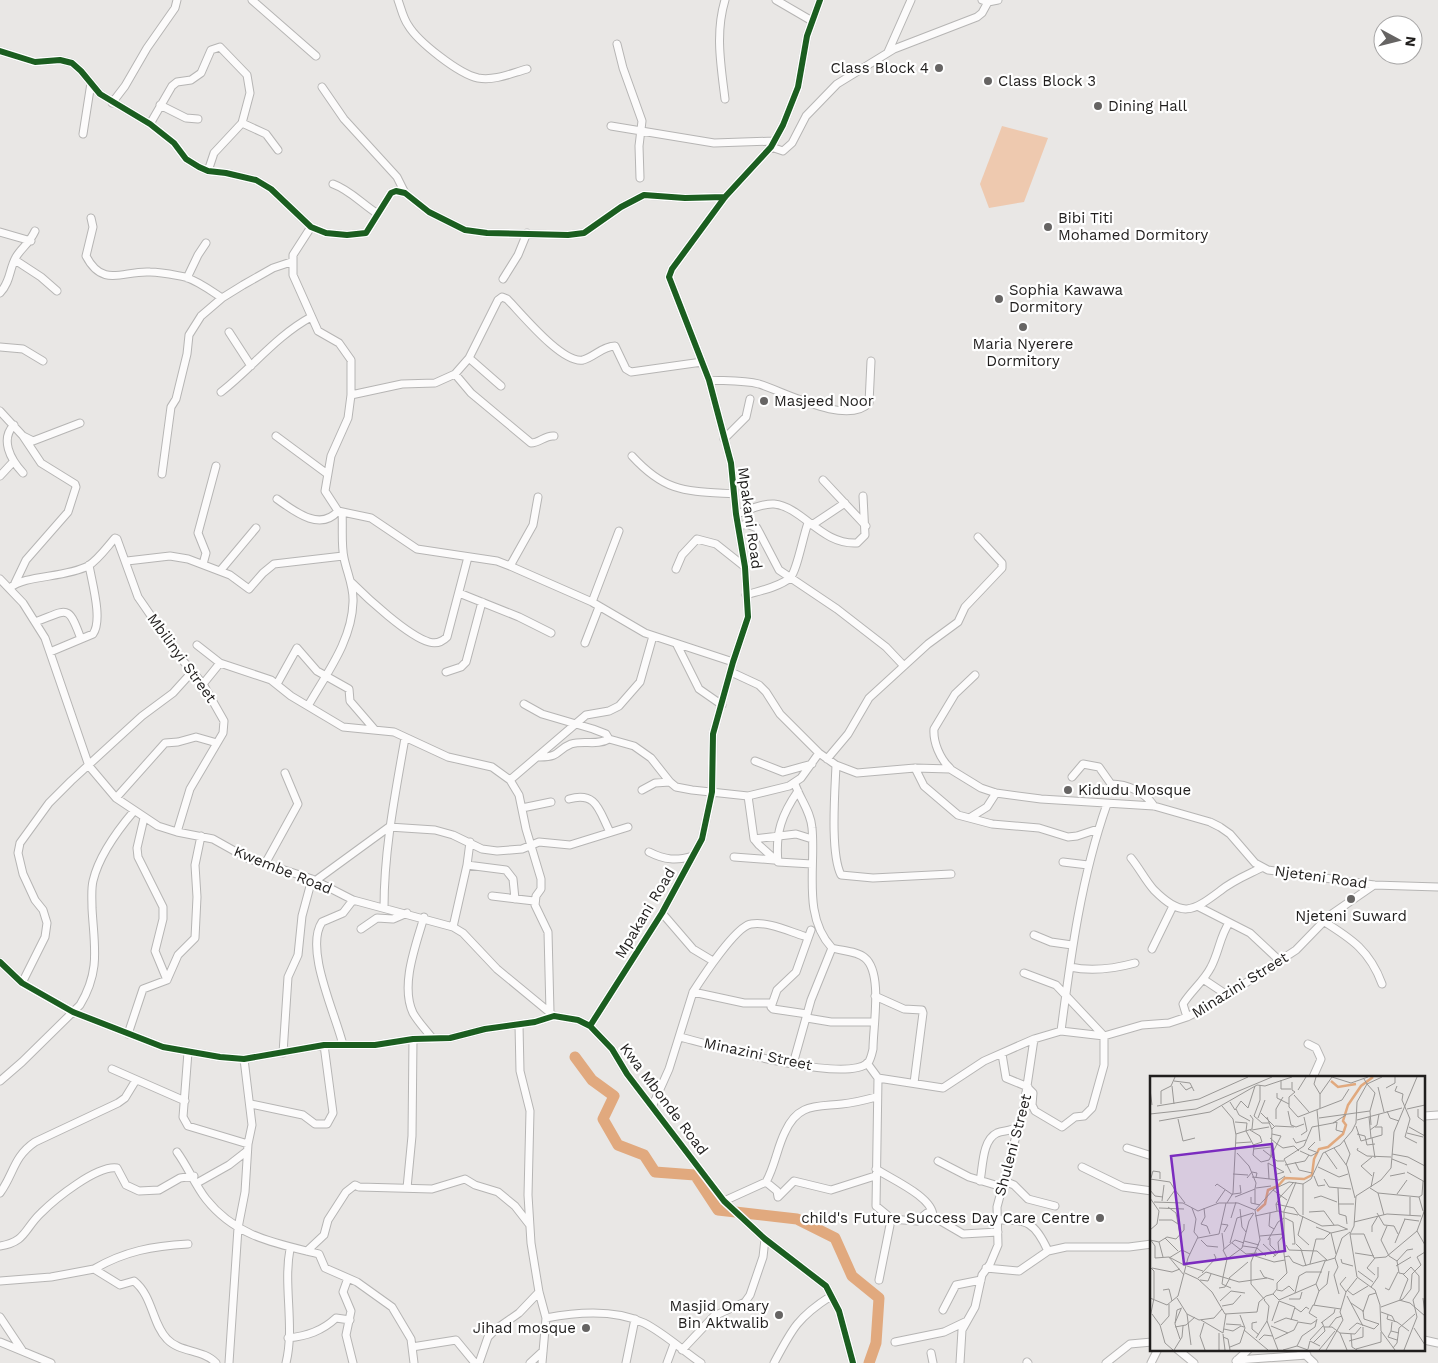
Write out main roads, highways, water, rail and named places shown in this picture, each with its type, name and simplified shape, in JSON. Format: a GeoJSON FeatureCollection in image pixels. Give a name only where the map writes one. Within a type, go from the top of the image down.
{"type":"FeatureCollection","features":[{"type":"Feature","properties":{"kind":"waterway"},"geometry":{"type":"LineString","coordinates":[[575,1057],[592,1080],[614,1096],[603,1119],[618,1145],[644,1155],[655,1172],[695,1175],[718,1210],[797,1219],[835,1238],[852,1276],[879,1298],[876,1343],[869,1363]]}},
{"type":"Feature","properties":{"kind":"place","name":"Class Block 4"},"geometry":{"type":"Point","coordinates":[939,68]}},
{"type":"Feature","properties":{"kind":"place","name":"Class Block 3"},"geometry":{"type":"Point","coordinates":[988,81]}},
{"type":"Feature","properties":{"kind":"place","name":"Dining Hall"},"geometry":{"type":"Point","coordinates":[1098,106]}},
{"type":"Feature","properties":{"kind":"place","name":"Bibi Titi Mohamed Dormitory"},"geometry":{"type":"Point","coordinates":[1048,227]}},
{"type":"Feature","properties":{"kind":"place","name":"Sophia Kawawa Dormitory"},"geometry":{"type":"Point","coordinates":[999,299]}},
{"type":"Feature","properties":{"kind":"place","name":"Maria Nyerere Dormitory"},"geometry":{"type":"Point","coordinates":[1023,327]}},
{"type":"Feature","properties":{"kind":"place","name":"Masjeed Noor"},"geometry":{"type":"Point","coordinates":[764,401]}},
{"type":"Feature","properties":{"kind":"place","name":"Kidudu Mosque"},"geometry":{"type":"Point","coordinates":[1068,790]}},
{"type":"Feature","properties":{"kind":"place","name":"Njeteni Suward"},"geometry":{"type":"Point","coordinates":[1351,899]}},
{"type":"Feature","properties":{"kind":"place","name":"child's Future Success Day Care Centre"},"geometry":{"type":"Point","coordinates":[1100,1218]}},
{"type":"Feature","properties":{"kind":"place","name":"Masjid Omary Bin Aktwalib"},"geometry":{"type":"Point","coordinates":[779,1315]}},
{"type":"Feature","properties":{"kind":"place","name":"Jihad mosque"},"geometry":{"type":"Point","coordinates":[586,1328]}}]}
